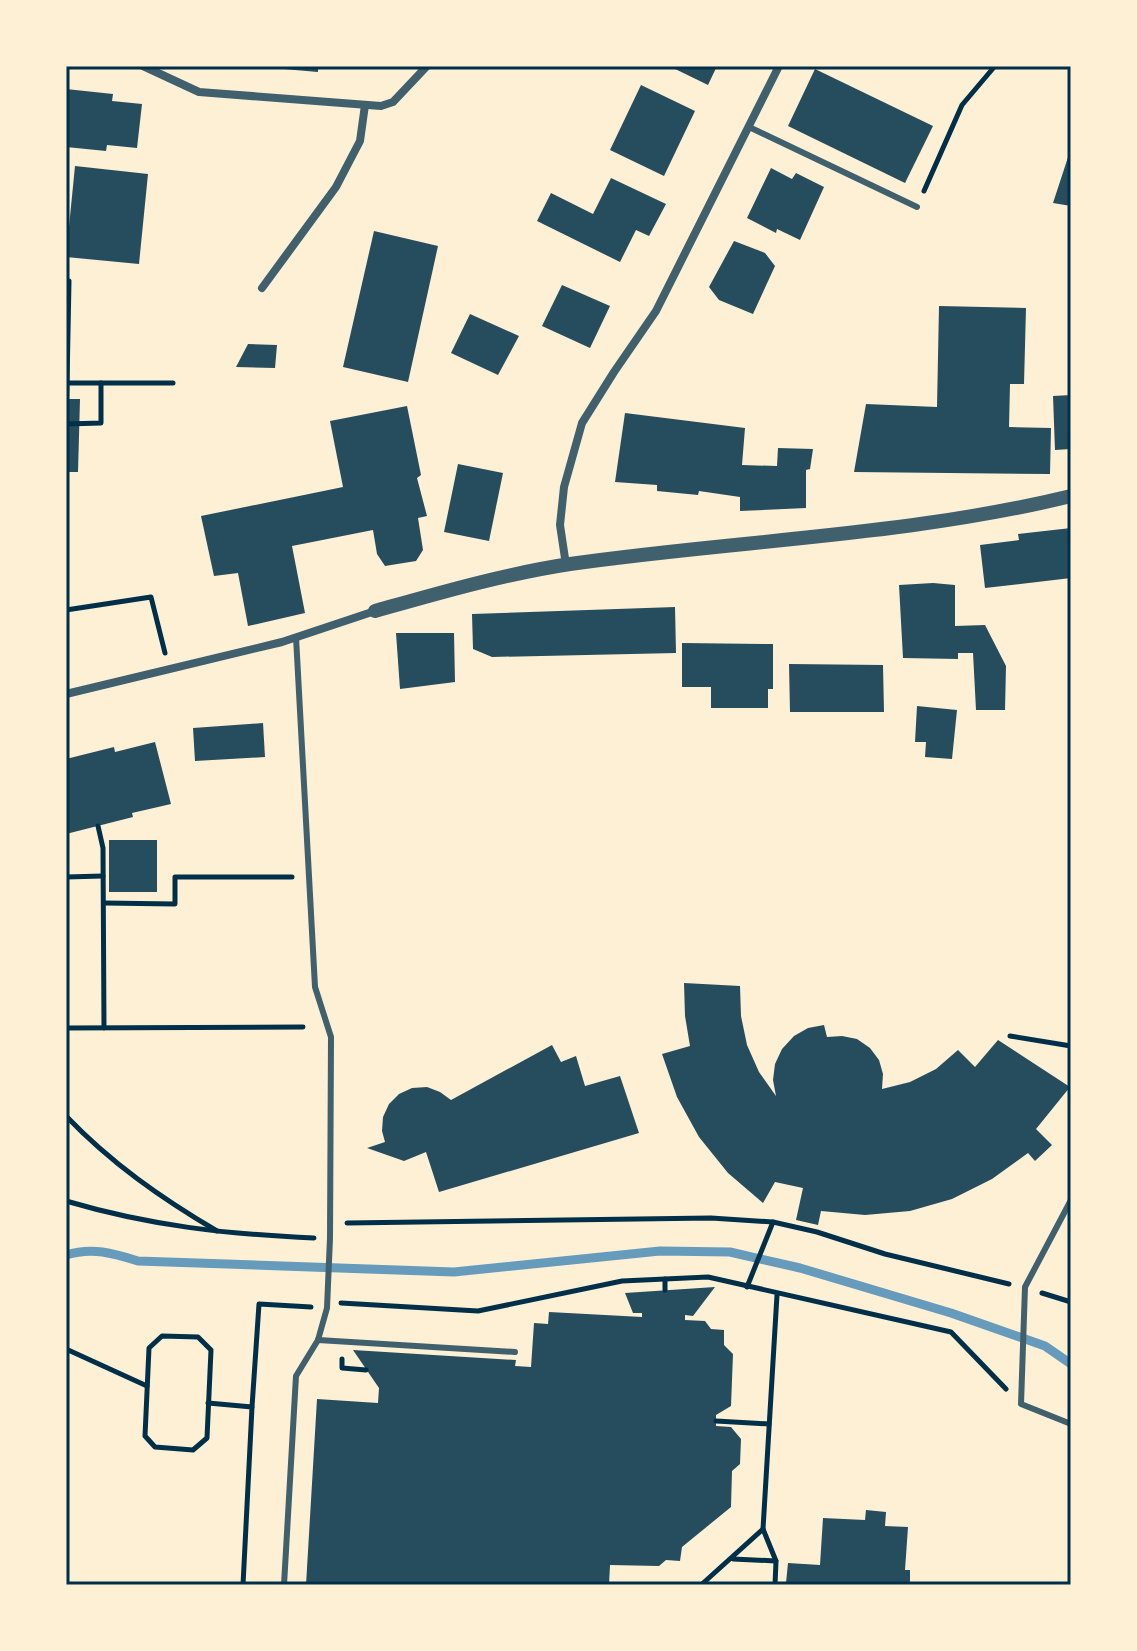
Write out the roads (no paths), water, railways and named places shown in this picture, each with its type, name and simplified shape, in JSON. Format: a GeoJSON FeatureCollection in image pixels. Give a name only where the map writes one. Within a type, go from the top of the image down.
{"type":"FeatureCollection","features":[{"type":"Feature","properties":{"kind":"street"},"geometry":{"type":"LineString","coordinates":[[143,66],[199,92],[381,106],[393,102],[427,66]]}},
{"type":"Feature","properties":{"kind":"street"},"geometry":{"type":"LineString","coordinates":[[566,565],[560,525],[564,487],[582,423],[656,311],[779,66]]}},
{"type":"Feature","properties":{"kind":"street"},"geometry":{"type":"LineString","coordinates":[[262,288],[336,187],[360,141],[365,105]]}},
{"type":"Feature","properties":{"kind":"street"},"geometry":{"type":"LineString","coordinates":[[66,694],[296,637],[463,586],[566,565],[949,521],[1071,496]]}},
{"type":"Feature","properties":{"kind":"lane"},"geometry":{"type":"LineString","coordinates":[[749,127],[917,207]]}},
{"type":"Feature","properties":{"kind":"lane"},"geometry":{"type":"LineString","coordinates":[[284,1585],[296,1376],[318,1340],[328,1305],[330,1241],[331,1037],[315,987],[296,637]]}},
{"type":"Feature","properties":{"kind":"lane"},"geometry":{"type":"LineString","coordinates":[[1071,1200],[1025,1287],[1021,1404],[1071,1424]]}},
{"type":"Feature","properties":{"kind":"lane"},"geometry":{"type":"LineString","coordinates":[[318,1340],[515,1352]]}},
{"type":"Feature","properties":{"kind":"waterway"},"geometry":{"type":"LineString","coordinates":[[66,1255],[94,1251],[138,1261],[454,1272],[660,1251],[730,1252],[800,1268],[951,1313],[1045,1346],[1071,1364]]}}]}
